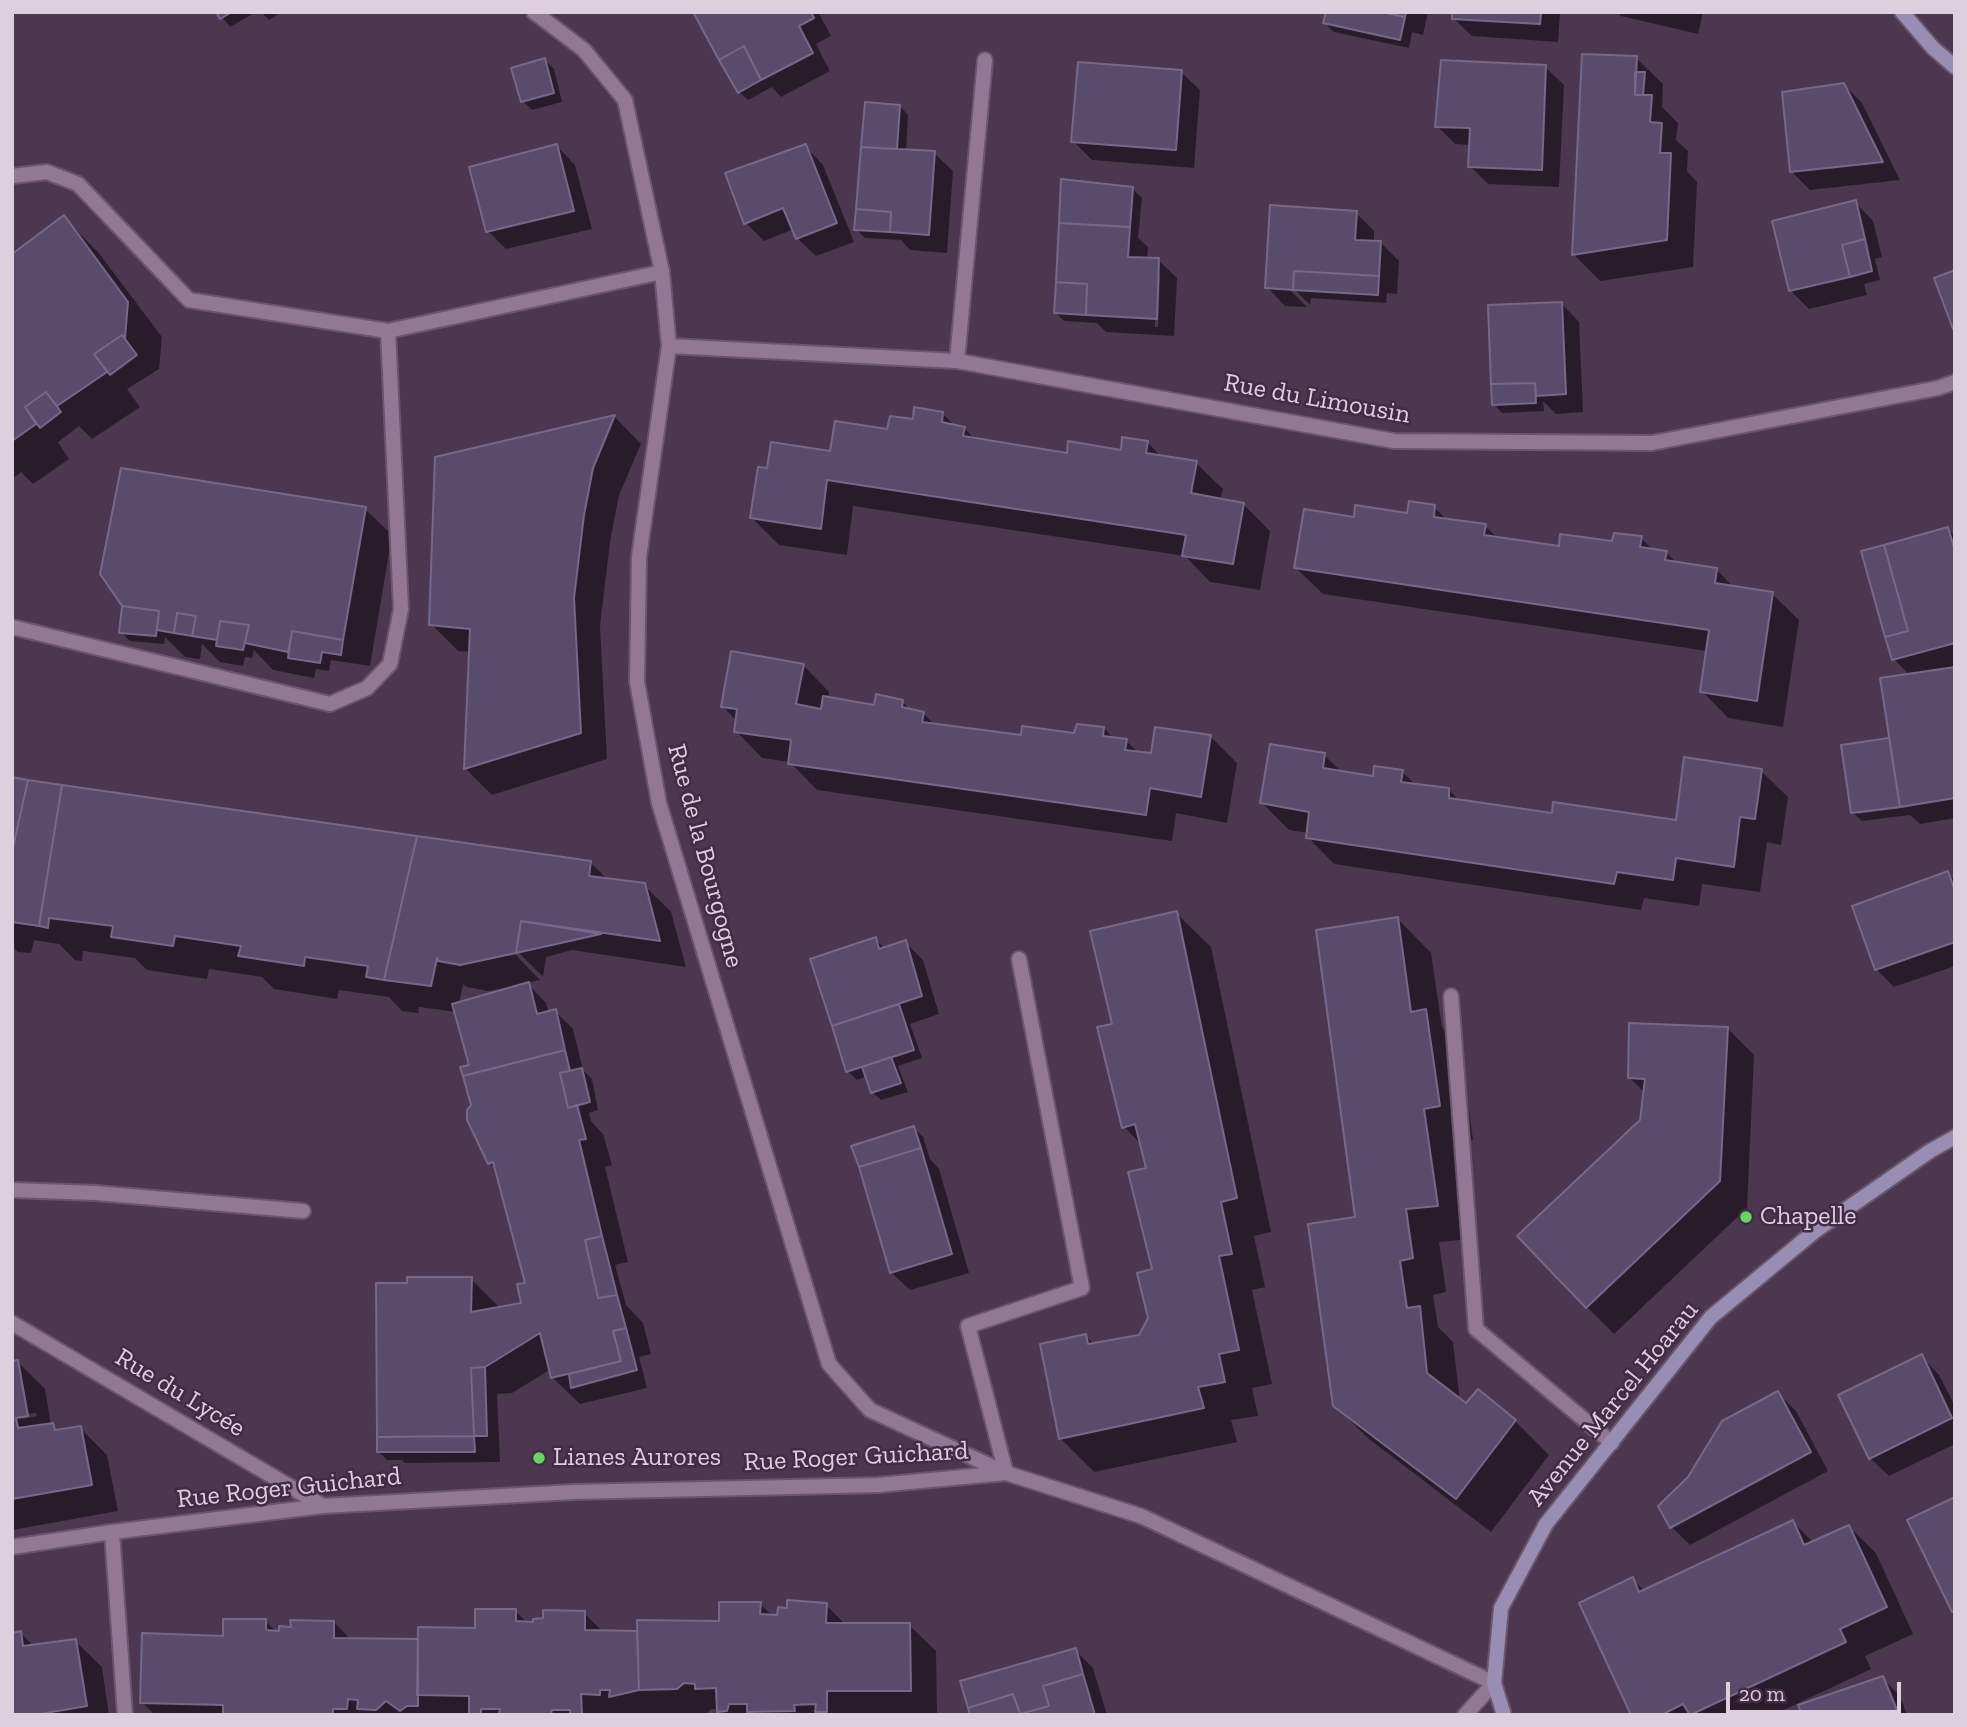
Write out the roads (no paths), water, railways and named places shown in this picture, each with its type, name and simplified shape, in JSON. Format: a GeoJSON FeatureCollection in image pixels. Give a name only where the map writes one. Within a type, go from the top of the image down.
{"type":"FeatureCollection","features":[{"type":"Feature","properties":{"kind":"main road"},"geometry":{"type":"LineString","coordinates":[[1902,12],[1933,48],[1955,66]]}},
{"type":"Feature","properties":{"kind":"main road","name":"Avenue Marcel Hoarau"},"geometry":{"type":"LineString","coordinates":[[1494,1683],[1501,1608],[1546,1524],[1711,1317],[1815,1231],[1930,1151],[1955,1137]]}},
{"type":"Feature","properties":{"kind":"main road"},"geometry":{"type":"LineString","coordinates":[[1494,1683],[1504,1715]]}},
{"type":"Feature","properties":{"kind":"street","name":"Rue de la Bourgogne"},"geometry":{"type":"LineString","coordinates":[[534,12],[584,50],[625,100],[662,272],[668,346],[639,558],[637,682],[663,816],[829,1364],[870,1410],[1006,1473]]}},
{"type":"Feature","properties":{"kind":"street"},"geometry":{"type":"LineString","coordinates":[[957,361],[985,60]]}},
{"type":"Feature","properties":{"kind":"street"},"geometry":{"type":"LineString","coordinates":[[12,176],[47,172],[78,184],[189,300],[388,331],[662,272]]}},
{"type":"Feature","properties":{"kind":"street"},"geometry":{"type":"LineString","coordinates":[[12,627],[330,704],[367,688],[390,664],[401,609],[388,331]]}},
{"type":"Feature","properties":{"kind":"street","name":"Rue du Limousin"},"geometry":{"type":"LineString","coordinates":[[668,346],[957,361],[1394,441],[1652,443],[1955,382]]}},
{"type":"Feature","properties":{"kind":"street"},"geometry":{"type":"LineString","coordinates":[[1006,1473],[968,1326],[1082,1287],[1019,958]]}},
{"type":"Feature","properties":{"kind":"street"},"geometry":{"type":"LineString","coordinates":[[1451,996],[1476,1329],[1612,1443]]}},
{"type":"Feature","properties":{"kind":"street"},"geometry":{"type":"LineString","coordinates":[[12,1190],[96,1193],[303,1211]]}},
{"type":"Feature","properties":{"kind":"street","name":"Rue du Lycée"},"geometry":{"type":"LineString","coordinates":[[12,1323],[323,1506]]}},
{"type":"Feature","properties":{"kind":"street","name":"Rue Roger Guichard"},"geometry":{"type":"LineString","coordinates":[[12,1547],[323,1506],[573,1492],[878,1485],[1006,1473],[1141,1516],[1494,1683]]}},
{"type":"Feature","properties":{"kind":"street"},"geometry":{"type":"LineString","coordinates":[[112,1532],[125,1715]]}},
{"type":"Feature","properties":{"kind":"street"},"geometry":{"type":"LineString","coordinates":[[1465,1715],[1494,1683]]}},
{"type":"Feature","properties":{"kind":"place","name":"Chapelle"},"geometry":{"type":"Point","coordinates":[1746,1217]}},
{"type":"Feature","properties":{"kind":"place","name":"Lianes Aurores"},"geometry":{"type":"Point","coordinates":[539,1458]}}]}
